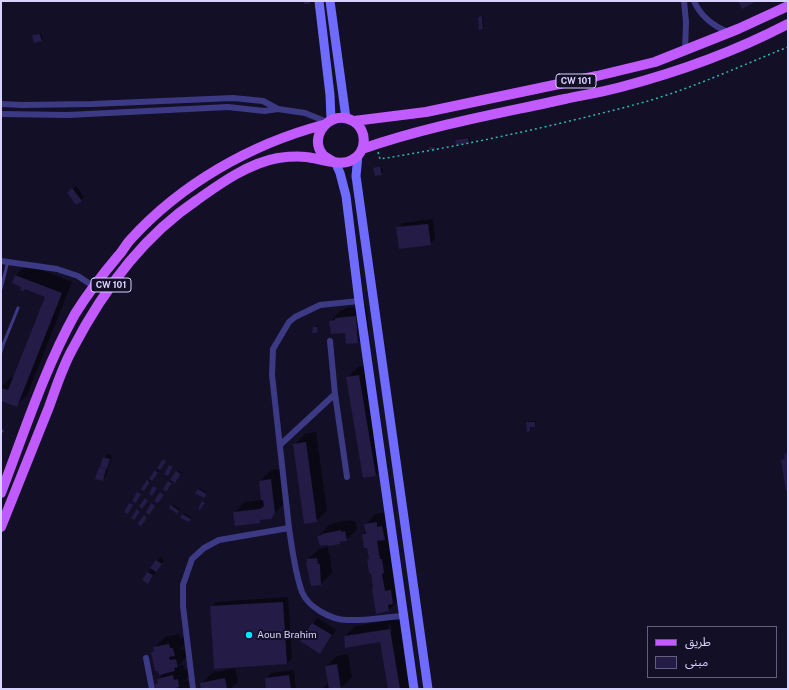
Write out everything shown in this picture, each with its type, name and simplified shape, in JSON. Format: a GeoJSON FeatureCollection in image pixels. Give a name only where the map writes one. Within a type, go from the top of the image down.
{"type":"FeatureCollection","features":[{"type":"Feature","properties":{"kind":"main road"},"geometry":{"type":"LineString","coordinates":[[319,1],[330,95],[327,122]]}},
{"type":"Feature","properties":{"kind":"main road"},"geometry":{"type":"LineString","coordinates":[[330,1],[350,119]]}},
{"type":"Feature","properties":{"kind":"main road","name":"CW 101"},"geometry":{"type":"LineString","coordinates":[[350,119],[426,112],[598,76],[655,62],[730,33],[788,6]]}},
{"type":"Feature","properties":{"kind":"main road","name":"CW 101"},"geometry":{"type":"LineString","coordinates":[[360,152],[376,144],[455,122],[622,87],[715,58],[788,24]]}},
{"type":"Feature","properties":{"kind":"main road"},"geometry":{"type":"LineString","coordinates":[[414,689],[359,301],[346,196],[340,173],[333,162],[324,155],[319,148],[319,132],[327,122],[338,117],[350,119],[359,126],[363,133],[364,141],[360,152],[356,176],[428,689]]}},
{"type":"Feature","properties":{"kind":"main road","name":"CW 101"},"geometry":{"type":"LineString","coordinates":[[1,493],[25,428],[59,347],[76,314],[93,286],[130,240],[154,216],[220,167],[261,146],[327,122]]}},
{"type":"Feature","properties":{"kind":"main road"},"geometry":{"type":"LineString","coordinates":[[333,162],[347,162],[360,152]]}},
{"type":"Feature","properties":{"kind":"main road","name":"CW 101"},"geometry":{"type":"LineString","coordinates":[[1,527],[71,352],[102,298],[119,274],[144,246],[165,225],[196,200],[253,166],[279,158],[304,157],[333,162]]}},
{"type":"Feature","properties":{"kind":"street"},"geometry":{"type":"LineString","coordinates":[[684,1],[686,51]]}},
{"type":"Feature","properties":{"kind":"street"},"geometry":{"type":"LineString","coordinates":[[694,1],[700,13],[708,22],[730,33]]}},
{"type":"Feature","properties":{"kind":"street"},"geometry":{"type":"LineString","coordinates":[[1,104],[67,104],[233,98],[263,101],[278,109]]}},
{"type":"Feature","properties":{"kind":"street"},"geometry":{"type":"LineString","coordinates":[[67,104],[68,115]]}},
{"type":"Feature","properties":{"kind":"street"},"geometry":{"type":"LineString","coordinates":[[1,114],[68,115],[228,107],[264,111],[278,109],[305,113],[327,122]]}},
{"type":"Feature","properties":{"kind":"street"},"geometry":{"type":"LineString","coordinates":[[4,261],[57,269],[78,276],[93,286]]}},
{"type":"Feature","properties":{"kind":"street"},"geometry":{"type":"LineString","coordinates":[[359,301],[320,305],[296,317],[289,322],[274,349],[272,375],[288,528],[302,593],[323,614],[336,619],[347,620],[403,616]]}},
{"type":"Feature","properties":{"kind":"street"},"geometry":{"type":"LineString","coordinates":[[330,340],[335,394],[347,477]]}},
{"type":"Feature","properties":{"kind":"street"},"geometry":{"type":"LineString","coordinates":[[280,445],[335,394]]}},
{"type":"Feature","properties":{"kind":"street"},"geometry":{"type":"LineString","coordinates":[[194,689],[183,606],[183,585],[192,559],[204,548],[219,540],[288,528]]}},
{"type":"Feature","properties":{"kind":"street"},"geometry":{"type":"LineString","coordinates":[[146,658],[152,689]]}},
{"type":"Feature","properties":{"kind":"lane"},"geometry":{"type":"LineString","coordinates":[[1,289],[4,261]]}},
{"type":"Feature","properties":{"kind":"lane"},"geometry":{"type":"LineString","coordinates":[[1,352],[2,345],[18,308]]}},
{"type":"Feature","properties":{"kind":"path"},"geometry":{"type":"LineString","coordinates":[[376,144],[380,159],[452,147],[557,123],[642,102],[695,84],[788,47]]}},
{"type":"Feature","properties":{"kind":"building"},"geometry":{"type":"Polygon","coordinates":[[[304,1],[310,1],[310,4],[304,4],[304,1]]]}},
{"type":"Feature","properties":{"kind":"building"},"geometry":{"type":"Polygon","coordinates":[[[738,1],[757,1],[742,9],[738,1]]]}},
{"type":"Feature","properties":{"kind":"building"},"geometry":{"type":"Polygon","coordinates":[[[482,16],[483,29],[479,30],[478,17],[482,16]]]}},
{"type":"Feature","properties":{"kind":"building"},"geometry":{"type":"Polygon","coordinates":[[[40,34],[42,41],[34,43],[32,35],[40,34]]]}},
{"type":"Feature","properties":{"kind":"building"},"geometry":{"type":"Polygon","coordinates":[[[468,138],[469,143],[456,145],[455,140],[468,138]]]}},
{"type":"Feature","properties":{"kind":"building"},"geometry":{"type":"Polygon","coordinates":[[[429,147],[435,147],[435,150],[429,150],[429,147]]]}},
{"type":"Feature","properties":{"kind":"building"},"geometry":{"type":"Polygon","coordinates":[[[380,166],[382,175],[375,176],[373,168],[380,166]]]}},
{"type":"Feature","properties":{"kind":"building"},"geometry":{"type":"Polygon","coordinates":[[[72,188],[82,201],[76,205],[67,193],[72,188]]]}},
{"type":"Feature","properties":{"kind":"building"},"geometry":{"type":"Polygon","coordinates":[[[428,224],[431,245],[399,249],[396,227],[428,224]]]}},
{"type":"Feature","properties":{"kind":"building"},"geometry":{"type":"Polygon","coordinates":[[[15,275],[62,293],[17,407],[1,401],[1,388],[8,390],[45,297],[25,289],[24,291],[20,290],[21,287],[12,283],[15,275]]]}},
{"type":"Feature","properties":{"kind":"building"},"geometry":{"type":"Polygon","coordinates":[[[356,316],[358,343],[346,344],[345,333],[331,334],[329,321],[335,320],[335,318],[356,316]]]}},
{"type":"Feature","properties":{"kind":"building"},"geometry":{"type":"Polygon","coordinates":[[[313,326],[318,327],[317,333],[312,333],[313,326]]]}},
{"type":"Feature","properties":{"kind":"building"},"geometry":{"type":"Polygon","coordinates":[[[359,375],[376,476],[363,478],[346,377],[359,375]]]}},
{"type":"Feature","properties":{"kind":"building"},"geometry":{"type":"Polygon","coordinates":[[[526,422],[535,422],[535,427],[530,427],[530,431],[527,432],[526,422]]]}},
{"type":"Feature","properties":{"kind":"building"},"geometry":{"type":"Polygon","coordinates":[[[306,442],[317,522],[304,524],[293,444],[306,442]]]}},
{"type":"Feature","properties":{"kind":"building"},"geometry":{"type":"Polygon","coordinates":[[[788,453],[788,491],[786,491],[781,460],[785,459],[784,454],[788,453]]]}},
{"type":"Feature","properties":{"kind":"building"},"geometry":{"type":"Polygon","coordinates":[[[103,457],[110,459],[107,469],[100,467],[103,457]]]}},
{"type":"Feature","properties":{"kind":"building"},"geometry":{"type":"Polygon","coordinates":[[[163,459],[166,462],[160,470],[157,468],[163,459]]]}},
{"type":"Feature","properties":{"kind":"building"},"geometry":{"type":"Polygon","coordinates":[[[169,465],[173,467],[168,476],[164,474],[169,465]]]}},
{"type":"Feature","properties":{"kind":"building"},"geometry":{"type":"Polygon","coordinates":[[[99,467],[106,469],[103,481],[95,479],[99,467]]]}},
{"type":"Feature","properties":{"kind":"building"},"geometry":{"type":"Polygon","coordinates":[[[155,470],[158,473],[152,481],[149,479],[155,470]]]}},
{"type":"Feature","properties":{"kind":"building"},"geometry":{"type":"Polygon","coordinates":[[[176,471],[181,474],[175,483],[170,480],[176,471]]]}},
{"type":"Feature","properties":{"kind":"building"},"geometry":{"type":"Polygon","coordinates":[[[271,479],[275,513],[271,519],[260,520],[260,523],[235,526],[233,512],[260,509],[264,506],[263,500],[261,500],[259,481],[271,479]]]}},
{"type":"Feature","properties":{"kind":"building"},"geometry":{"type":"Polygon","coordinates":[[[147,480],[150,482],[144,491],[141,489],[147,480]]]}},
{"type":"Feature","properties":{"kind":"building"},"geometry":{"type":"Polygon","coordinates":[[[168,481],[172,483],[166,492],[163,489],[168,481]]]}},
{"type":"Feature","properties":{"kind":"building"},"geometry":{"type":"Polygon","coordinates":[[[153,486],[157,488],[152,496],[149,494],[153,486]]]}},
{"type":"Feature","properties":{"kind":"building"},"geometry":{"type":"Polygon","coordinates":[[[198,489],[207,494],[204,498],[195,493],[198,489]]]}},
{"type":"Feature","properties":{"kind":"building"},"geometry":{"type":"Polygon","coordinates":[[[137,492],[141,494],[136,503],[132,501],[137,492]]]}},
{"type":"Feature","properties":{"kind":"building"},"geometry":{"type":"Polygon","coordinates":[[[160,492],[164,495],[158,503],[154,501],[160,492]]]}},
{"type":"Feature","properties":{"kind":"building"},"geometry":{"type":"Polygon","coordinates":[[[145,498],[148,501],[142,509],[139,506],[145,498]]]}},
{"type":"Feature","properties":{"kind":"building"},"geometry":{"type":"Polygon","coordinates":[[[202,501],[205,503],[200,510],[198,509],[202,501]]]}},
{"type":"Feature","properties":{"kind":"building"},"geometry":{"type":"Polygon","coordinates":[[[129,503],[133,505],[128,514],[124,512],[129,503]]]}},
{"type":"Feature","properties":{"kind":"building"},"geometry":{"type":"Polygon","coordinates":[[[151,503],[155,506],[149,515],[146,512],[151,503]]]}},
{"type":"Feature","properties":{"kind":"building"},"geometry":{"type":"Polygon","coordinates":[[[171,505],[179,511],[177,514],[169,508],[171,505]]]}},
{"type":"Feature","properties":{"kind":"building"},"geometry":{"type":"Polygon","coordinates":[[[137,509],[140,512],[134,520],[131,518],[137,509]]]}},
{"type":"Feature","properties":{"kind":"building"},"geometry":{"type":"Polygon","coordinates":[[[182,514],[191,519],[189,522],[180,518],[182,514]]]}},
{"type":"Feature","properties":{"kind":"building"},"geometry":{"type":"Polygon","coordinates":[[[144,515],[147,518],[141,526],[137,524],[144,515]]]}},
{"type":"Feature","properties":{"kind":"building"},"geometry":{"type":"Polygon","coordinates":[[[377,522],[377,527],[382,526],[385,540],[377,541],[380,559],[382,559],[384,573],[382,574],[385,591],[391,590],[393,604],[388,605],[389,611],[376,614],[371,574],[369,573],[367,559],[369,559],[367,548],[364,548],[362,534],[366,534],[364,524],[377,522]]]}},
{"type":"Feature","properties":{"kind":"building"},"geometry":{"type":"Polygon","coordinates":[[[341,530],[341,532],[345,531],[347,541],[340,542],[340,544],[320,546],[317,536],[341,530]]]}},
{"type":"Feature","properties":{"kind":"building"},"geometry":{"type":"Polygon","coordinates":[[[317,558],[318,564],[320,564],[321,585],[311,586],[306,563],[307,559],[317,558]]]}},
{"type":"Feature","properties":{"kind":"building"},"geometry":{"type":"Polygon","coordinates":[[[156,560],[162,564],[156,572],[150,568],[156,560]]]}},
{"type":"Feature","properties":{"kind":"building"},"geometry":{"type":"Polygon","coordinates":[[[147,572],[153,575],[148,584],[142,580],[147,572]]]}},
{"type":"Feature","properties":{"kind":"building","name":"Aoun Brahim"},"geometry":{"type":"Polygon","coordinates":[[[283,602],[287,664],[214,669],[210,606],[283,602]]]}},
{"type":"Feature","properties":{"kind":"building"},"geometry":{"type":"Polygon","coordinates":[[[312,623],[332,635],[320,654],[300,641],[312,623]]]}},
{"type":"Feature","properties":{"kind":"building"},"geometry":{"type":"Polygon","coordinates":[[[390,629],[400,689],[388,689],[380,642],[345,648],[344,636],[390,629]]]}},
{"type":"Feature","properties":{"kind":"building"},"geometry":{"type":"Polygon","coordinates":[[[169,644],[170,648],[173,648],[175,656],[169,657],[170,660],[176,659],[178,667],[174,668],[175,671],[159,675],[158,671],[155,671],[151,652],[154,651],[153,647],[169,644]]]}},
{"type":"Feature","properties":{"kind":"building"},"geometry":{"type":"Polygon","coordinates":[[[337,664],[341,689],[329,689],[325,666],[337,664]]]}},
{"type":"Feature","properties":{"kind":"building"},"geometry":{"type":"Polygon","coordinates":[[[173,675],[174,680],[178,679],[179,687],[173,689],[156,689],[155,684],[158,683],[157,679],[173,675]]]}},
{"type":"Feature","properties":{"kind":"building"},"geometry":{"type":"Polygon","coordinates":[[[289,675],[291,689],[266,689],[265,678],[289,675]]]}},
{"type":"Feature","properties":{"kind":"building"},"geometry":{"type":"Polygon","coordinates":[[[225,678],[227,689],[201,689],[200,683],[225,678]]]}},
{"type":"Feature","properties":{"kind":"place","name":"Aoun Brahim"},"geometry":{"type":"Point","coordinates":[249,635]}}]}
